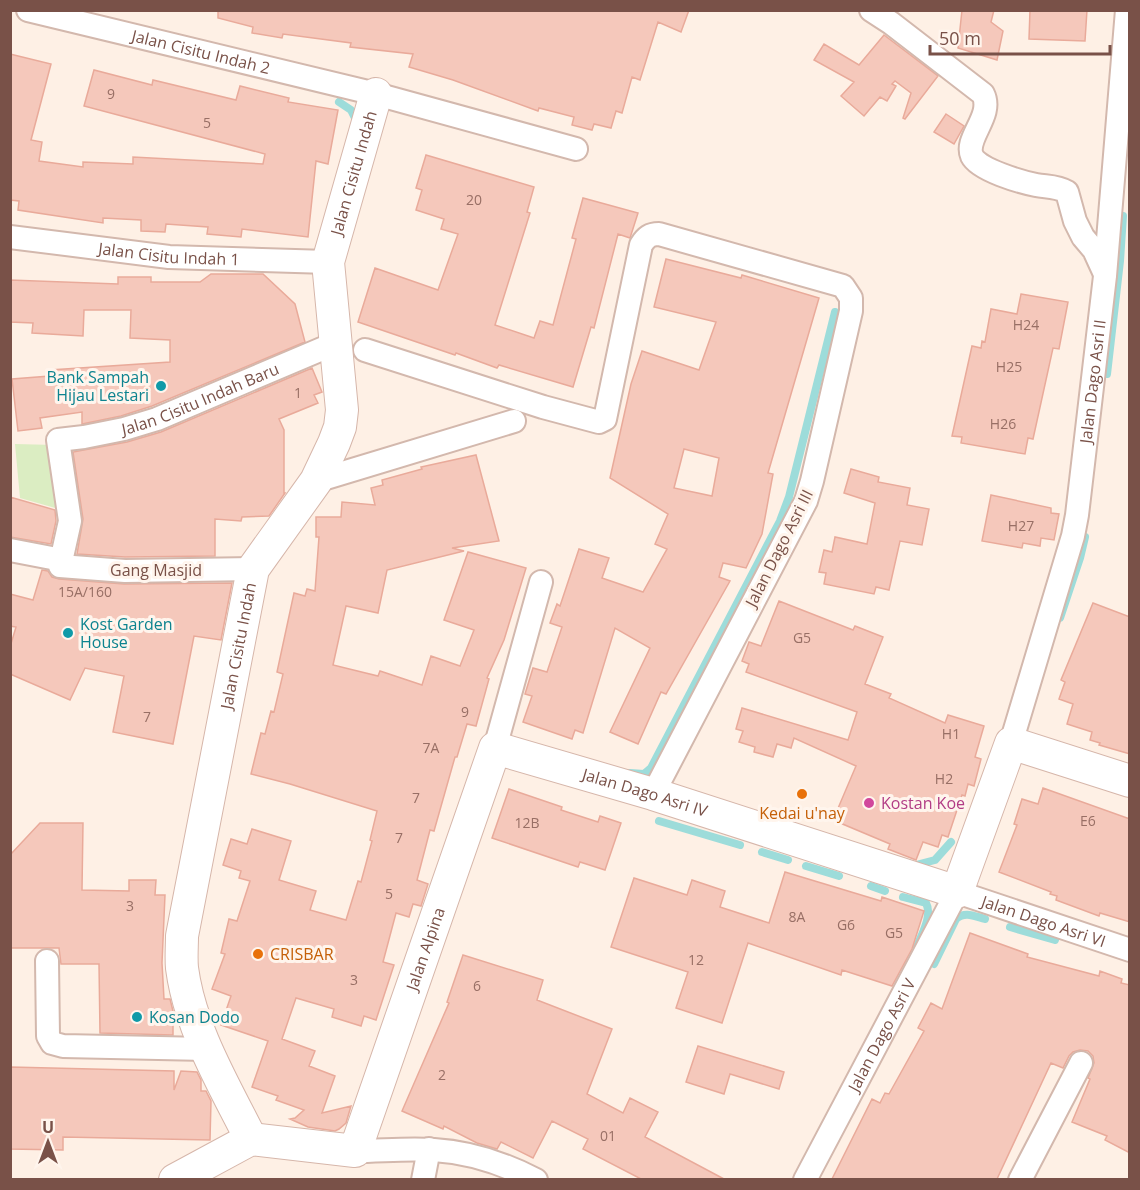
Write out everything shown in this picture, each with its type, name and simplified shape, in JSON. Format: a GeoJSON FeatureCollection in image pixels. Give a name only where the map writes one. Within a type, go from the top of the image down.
{"type":"FeatureCollection","features":[{"type":"Feature","properties":{"kind":"street","name":"Jalan Cisitu Indah 2"},"geometry":{"type":"LineString","coordinates":[[28,10],[53,13],[376,94],[576,149]]}},
{"type":"Feature","properties":{"kind":"street"},"geometry":{"type":"LineString","coordinates":[[871,10],[894,17],[983,94],[987,106],[972,145],[971,152],[974,159],[988,169],[1009,177],[1026,183],[1059,187],[1067,192],[1075,221],[1083,237],[1094,250],[1105,276]]}},
{"type":"Feature","properties":{"kind":"street","name":"Jalan Dago Asri II"},"geometry":{"type":"LineString","coordinates":[[1011,743],[1073,536],[1105,276],[1127,10]]}},
{"type":"Feature","properties":{"kind":"street","name":"Jalan Cisitu Indah"},"geometry":{"type":"LineString","coordinates":[[251,1138],[206,1049],[187,995],[182,966],[182,936],[253,569],[316,481],[337,435],[351,346],[328,262],[376,94]]}},
{"type":"Feature","properties":{"kind":"street","name":"Jalan Dago Asri III"},"geometry":{"type":"LineString","coordinates":[[351,346],[543,407],[599,422],[605,419],[641,245],[652,234],[659,234],[843,286],[851,298],[851,311],[806,501],[653,794]]}},
{"type":"Feature","properties":{"kind":"street","name":"Jalan Cisitu Indah 1"},"geometry":{"type":"LineString","coordinates":[[10,237],[169,257],[328,262]]}},
{"type":"Feature","properties":{"kind":"street","name":"Jalan Cisitu Indah Baru"},"geometry":{"type":"LineString","coordinates":[[61,563],[70,520],[58,440],[123,429],[157,419],[351,346]]}},
{"type":"Feature","properties":{"kind":"street"},"geometry":{"type":"LineString","coordinates":[[316,481],[514,421]]}},
{"type":"Feature","properties":{"kind":"street","name":"Gang Masjid"},"geometry":{"type":"LineString","coordinates":[[10,550],[61,563],[126,571],[253,569]]}},
{"type":"Feature","properties":{"kind":"street"},"geometry":{"type":"LineString","coordinates":[[495,748],[541,582]]}},
{"type":"Feature","properties":{"kind":"street"},"geometry":{"type":"LineString","coordinates":[[957,892],[1011,743],[1130,781]]}},
{"type":"Feature","properties":{"kind":"street","name":"Jalan Dago Asri IV"},"geometry":{"type":"LineString","coordinates":[[495,748],[653,794],[957,892]]}},
{"type":"Feature","properties":{"kind":"street","name":"Jalan Alpina"},"geometry":{"type":"LineString","coordinates":[[355,1150],[495,748]]}},
{"type":"Feature","properties":{"kind":"street","name":"Jalan Dago Asri VI"},"geometry":{"type":"LineString","coordinates":[[957,892],[1130,950]]}},
{"type":"Feature","properties":{"kind":"street","name":"Jalan Dago Asri V"},"geometry":{"type":"LineString","coordinates":[[805,1179],[957,892]]}},
{"type":"Feature","properties":{"kind":"street"},"geometry":{"type":"LineString","coordinates":[[47,962],[48,1036],[52,1043],[63,1046],[206,1049]]}},
{"type":"Feature","properties":{"kind":"street"},"geometry":{"type":"LineString","coordinates":[[1020,1179],[1081,1063]]}},
{"type":"Feature","properties":{"kind":"street"},"geometry":{"type":"LineString","coordinates":[[175,1179],[251,1138],[355,1150],[429,1149],[458,1152],[533,1179]]}},
{"type":"Feature","properties":{"kind":"street"},"geometry":{"type":"LineString","coordinates":[[423,1179],[429,1149]]}},
{"type":"Feature","properties":{"kind":"green space"},"geometry":{"type":"Polygon","coordinates":[[[15,444],[55,445],[66,511],[20,498],[15,444]]]}},
{"type":"Feature","properties":{"kind":"building"},"geometry":{"type":"Polygon","coordinates":[[[218,10],[689,10],[681,32],[658,22],[640,80],[632,77],[622,113],[616,111],[611,128],[594,124],[592,130],[572,125],[574,117],[539,108],[538,111],[453,80],[409,67],[413,54],[350,47],[351,43],[283,34],[282,38],[252,33],[253,27],[218,18],[218,10]]]}},
{"type":"Feature","properties":{"kind":"building"},"geometry":{"type":"Polygon","coordinates":[[[962,10],[994,10],[991,22],[1003,31],[997,60],[958,48],[962,10]]]}},
{"type":"Feature","properties":{"kind":"building"},"geometry":{"type":"Polygon","coordinates":[[[1030,10],[1087,10],[1085,41],[1029,39],[1030,10]]]}},
{"type":"Feature","properties":{"kind":"building"},"geometry":{"type":"Polygon","coordinates":[[[884,35],[938,76],[905,119],[903,118],[911,93],[895,81],[892,84],[896,86],[887,101],[880,97],[864,116],[841,96],[854,82],[814,60],[824,44],[859,65],[884,35]]]}},
{"type":"Feature","properties":{"kind":"building"},"geometry":{"type":"Polygon","coordinates":[[[10,54],[51,64],[31,140],[42,142],[39,161],[83,167],[83,162],[133,164],[133,157],[263,164],[265,154],[84,106],[94,70],[152,85],[153,80],[236,100],[240,86],[289,98],[288,102],[338,110],[328,164],[316,161],[308,237],[242,229],[241,237],[207,234],[208,227],[166,224],[165,232],[141,231],[141,220],[103,218],[103,223],[18,210],[19,201],[10,200],[10,54]]]}},
{"type":"Feature","properties":{"kind":"building"},"geometry":{"type":"Polygon","coordinates":[[[946,114],[964,126],[954,144],[934,132],[946,114]]]}},
{"type":"Feature","properties":{"kind":"building"},"geometry":{"type":"Polygon","coordinates":[[[426,155],[534,187],[527,212],[530,213],[495,325],[534,338],[540,321],[553,325],[576,239],[572,238],[583,198],[638,213],[630,238],[618,234],[594,328],[591,327],[573,387],[499,365],[497,368],[358,322],[375,268],[438,290],[458,234],[441,229],[444,219],[416,210],[422,190],[416,188],[426,155]]]}},
{"type":"Feature","properties":{"kind":"building"},"geometry":{"type":"Polygon","coordinates":[[[666,259],[741,278],[742,275],[819,298],[768,473],[773,474],[762,534],[746,568],[723,563],[719,577],[730,581],[666,694],[661,692],[638,744],[610,732],[650,648],[615,628],[583,733],[575,730],[572,739],[523,722],[532,696],[525,694],[533,668],[547,672],[562,627],[550,623],[557,604],[560,606],[579,549],[609,558],[602,578],[643,592],[667,549],[655,544],[668,514],[610,478],[631,384],[642,351],[699,370],[716,322],[654,307],[666,259]],[[684,449],[674,488],[712,496],[719,458],[684,449]]]}},
{"type":"Feature","properties":{"kind":"building"},"geometry":{"type":"Polygon","coordinates":[[[211,274],[263,274],[295,304],[305,342],[152,406],[121,416],[82,424],[82,412],[40,418],[42,428],[18,431],[12,379],[50,376],[50,370],[170,362],[170,340],[130,338],[131,310],[84,310],[83,336],[32,333],[33,323],[10,322],[10,280],[118,284],[118,277],[151,277],[151,282],[200,282],[211,274]]]}},
{"type":"Feature","properties":{"kind":"building"},"geometry":{"type":"Polygon","coordinates":[[[1021,294],[1068,302],[1059,349],[1053,348],[1033,439],[1028,438],[1025,454],[961,443],[962,437],[952,436],[972,346],[981,348],[982,341],[985,342],[991,309],[1017,314],[1021,294]]]}},
{"type":"Feature","properties":{"kind":"building"},"geometry":{"type":"Polygon","coordinates":[[[312,368],[322,392],[314,395],[318,403],[279,419],[284,430],[285,493],[269,516],[242,517],[241,521],[215,519],[215,556],[125,557],[77,554],[83,519],[73,452],[127,442],[161,432],[312,368]]]}},
{"type":"Feature","properties":{"kind":"building"},"geometry":{"type":"Polygon","coordinates":[[[476,455],[499,541],[452,548],[464,551],[387,570],[378,613],[346,606],[333,665],[378,676],[380,671],[422,685],[431,656],[460,666],[474,630],[444,620],[468,552],[526,568],[504,640],[487,678],[489,679],[476,726],[467,724],[434,831],[430,830],[417,880],[428,884],[421,906],[413,904],[409,917],[396,913],[383,962],[394,965],[376,1020],[364,1016],[361,1026],[332,1017],[334,1009],[296,998],[282,1039],[315,1051],[309,1066],[335,1076],[322,1113],[351,1106],[346,1123],[335,1131],[308,1127],[290,1119],[295,1118],[304,1110],[276,1100],[278,1096],[252,1087],[268,1041],[221,1025],[231,996],[212,989],[225,954],[221,953],[229,919],[237,921],[250,881],[239,878],[241,871],[223,865],[231,839],[247,844],[252,829],[291,841],[279,880],[316,891],[310,910],[346,920],[358,881],[361,882],[377,811],[251,774],[261,733],[265,734],[271,711],[274,712],[283,674],[277,672],[294,593],[305,596],[307,589],[315,591],[319,537],[316,537],[316,517],[341,517],[342,502],[375,505],[371,488],[383,485],[382,480],[422,469],[421,467],[476,455]]]}},
{"type":"Feature","properties":{"kind":"building"},"geometry":{"type":"Polygon","coordinates":[[[851,469],[879,477],[878,482],[910,488],[907,505],[929,509],[922,545],[900,541],[889,590],[876,587],[874,594],[824,584],[826,573],[819,572],[824,550],[832,552],[835,537],[867,544],[875,503],[844,493],[851,469]]]}},
{"type":"Feature","properties":{"kind":"building"},"geometry":{"type":"Polygon","coordinates":[[[991,495],[1051,508],[1051,513],[1059,514],[1054,540],[1041,538],[1040,546],[1023,543],[1022,548],[982,541],[991,495]]]}},
{"type":"Feature","properties":{"kind":"building"},"geometry":{"type":"Polygon","coordinates":[[[10,497],[55,510],[56,521],[51,544],[10,537],[10,497]]]}},
{"type":"Feature","properties":{"kind":"building"},"geometry":{"type":"Polygon","coordinates":[[[42,570],[48,571],[52,577],[59,579],[124,584],[232,583],[221,640],[194,636],[173,744],[113,732],[124,676],[85,668],[70,700],[10,674],[10,647],[16,627],[10,626],[10,594],[33,600],[42,570]]]}},
{"type":"Feature","properties":{"kind":"building"},"geometry":{"type":"Polygon","coordinates":[[[779,601],[853,630],[855,626],[883,637],[865,684],[891,694],[889,698],[945,723],[948,715],[984,726],[975,757],[981,759],[974,786],[968,784],[965,796],[962,795],[948,837],[942,835],[938,847],[923,842],[916,860],[888,849],[890,844],[833,820],[856,766],[794,738],[791,748],[777,744],[773,757],[754,752],[755,747],[739,742],[743,731],[736,729],[742,708],[848,740],[857,712],[746,672],[749,664],[742,661],[749,642],[761,646],[779,601]]]}},
{"type":"Feature","properties":{"kind":"building"},"geometry":{"type":"Polygon","coordinates":[[[1093,603],[1130,617],[1130,754],[1099,745],[1100,743],[1090,740],[1092,732],[1067,724],[1073,704],[1059,699],[1065,682],[1061,680],[1093,603]]]}},
{"type":"Feature","properties":{"kind":"building"},"geometry":{"type":"Polygon","coordinates":[[[1043,788],[1130,819],[1130,922],[1100,913],[1099,916],[1056,900],[1057,896],[1050,894],[1051,892],[999,872],[1017,825],[1014,824],[1022,799],[1038,804],[1043,788]]]}},
{"type":"Feature","properties":{"kind":"building"},"geometry":{"type":"Polygon","coordinates":[[[509,789],[598,822],[600,816],[621,823],[605,870],[580,862],[578,867],[492,838],[509,789]]]}},
{"type":"Feature","properties":{"kind":"building"},"geometry":{"type":"Polygon","coordinates":[[[40,823],[83,823],[82,890],[129,891],[129,880],[156,880],[155,895],[165,895],[162,963],[164,999],[170,999],[173,1011],[173,1035],[100,1033],[99,964],[61,964],[59,948],[10,948],[10,855],[40,823]]]}},
{"type":"Feature","properties":{"kind":"building"},"geometry":{"type":"Polygon","coordinates":[[[785,872],[881,901],[882,897],[924,911],[912,949],[892,986],[842,970],[841,975],[748,943],[722,1023],[676,1008],[688,972],[611,947],[634,878],[687,895],[692,880],[725,891],[720,907],[769,923],[785,872]]]}},
{"type":"Feature","properties":{"kind":"building"},"geometry":{"type":"Polygon","coordinates":[[[970,933],[1028,954],[1027,957],[1099,976],[1100,971],[1122,979],[1121,983],[1130,985],[1130,1153],[1105,1140],[1107,1136],[1072,1122],[1090,1079],[1088,1078],[1094,1063],[1093,1056],[1088,1051],[1080,1050],[1069,1056],[1063,1068],[1051,1063],[997,1179],[832,1179],[872,1099],[880,1103],[885,1093],[889,1094],[924,1031],[918,1028],[931,1003],[942,1009],[970,933]]]}},
{"type":"Feature","properties":{"kind":"building"},"geometry":{"type":"Polygon","coordinates":[[[463,955],[543,980],[537,1000],[612,1029],[587,1094],[623,1113],[630,1098],[658,1112],[645,1137],[724,1179],[641,1179],[583,1149],[588,1139],[552,1121],[533,1158],[501,1142],[497,1149],[477,1143],[444,1126],[443,1129],[402,1111],[449,1003],[447,1002],[463,955]]]}},
{"type":"Feature","properties":{"kind":"building"},"geometry":{"type":"Polygon","coordinates":[[[698,1046],[784,1072],[779,1089],[730,1074],[724,1094],[686,1082],[698,1046]]]}},
{"type":"Feature","properties":{"kind":"building"},"geometry":{"type":"Polygon","coordinates":[[[10,1067],[174,1071],[174,1090],[181,1071],[197,1072],[201,1080],[201,1091],[206,1091],[211,1101],[210,1140],[63,1137],[63,1150],[10,1149],[10,1067]]]}},
{"type":"Feature","properties":{"kind":"waterway"},"geometry":{"type":"LineString","coordinates":[[339,102],[351,110],[357,122]]}},
{"type":"Feature","properties":{"kind":"waterway"},"geometry":{"type":"LineString","coordinates":[[1107,374],[1123,216]]}},
{"type":"Feature","properties":{"kind":"waterway"},"geometry":{"type":"LineString","coordinates":[[630,773],[644,774],[651,768],[780,521],[789,497],[835,312]]}},
{"type":"Feature","properties":{"kind":"waterway"},"geometry":{"type":"LineString","coordinates":[[1060,618],[1085,537]]}},
{"type":"Feature","properties":{"kind":"waterway"},"geometry":{"type":"LineString","coordinates":[[659,821],[740,845]]}},
{"type":"Feature","properties":{"kind":"waterway"},"geometry":{"type":"LineString","coordinates":[[916,865],[935,860],[951,842]]}},
{"type":"Feature","properties":{"kind":"waterway"},"geometry":{"type":"LineString","coordinates":[[762,852],[788,860]]}},
{"type":"Feature","properties":{"kind":"waterway"},"geometry":{"type":"LineString","coordinates":[[806,866],[839,876]]}},
{"type":"Feature","properties":{"kind":"waterway"},"geometry":{"type":"LineString","coordinates":[[871,886],[885,891]]}},
{"type":"Feature","properties":{"kind":"waterway"},"geometry":{"type":"LineString","coordinates":[[903,897],[926,903],[928,908],[927,919],[917,947]]}},
{"type":"Feature","properties":{"kind":"waterway"},"geometry":{"type":"LineString","coordinates":[[934,964],[956,919],[966,915],[985,919]]}},
{"type":"Feature","properties":{"kind":"waterway"},"geometry":{"type":"LineString","coordinates":[[1010,927],[1055,940]]}},
{"type":"Feature","properties":{"kind":"place","name":"Bank Sampah Hijau Lestari"},"geometry":{"type":"Point","coordinates":[161,386]}},
{"type":"Feature","properties":{"kind":"place","name":"Kost Garden House"},"geometry":{"type":"Point","coordinates":[68,633]}},
{"type":"Feature","properties":{"kind":"place","name":"Kedai u'nay"},"geometry":{"type":"Point","coordinates":[802,794]}},
{"type":"Feature","properties":{"kind":"place","name":"Kostan Koe"},"geometry":{"type":"Point","coordinates":[869,803]}},
{"type":"Feature","properties":{"kind":"place","name":"CRISBAR"},"geometry":{"type":"Point","coordinates":[258,954]}},
{"type":"Feature","properties":{"kind":"place","name":"Kosan Dodo"},"geometry":{"type":"Point","coordinates":[137,1017]}}]}
